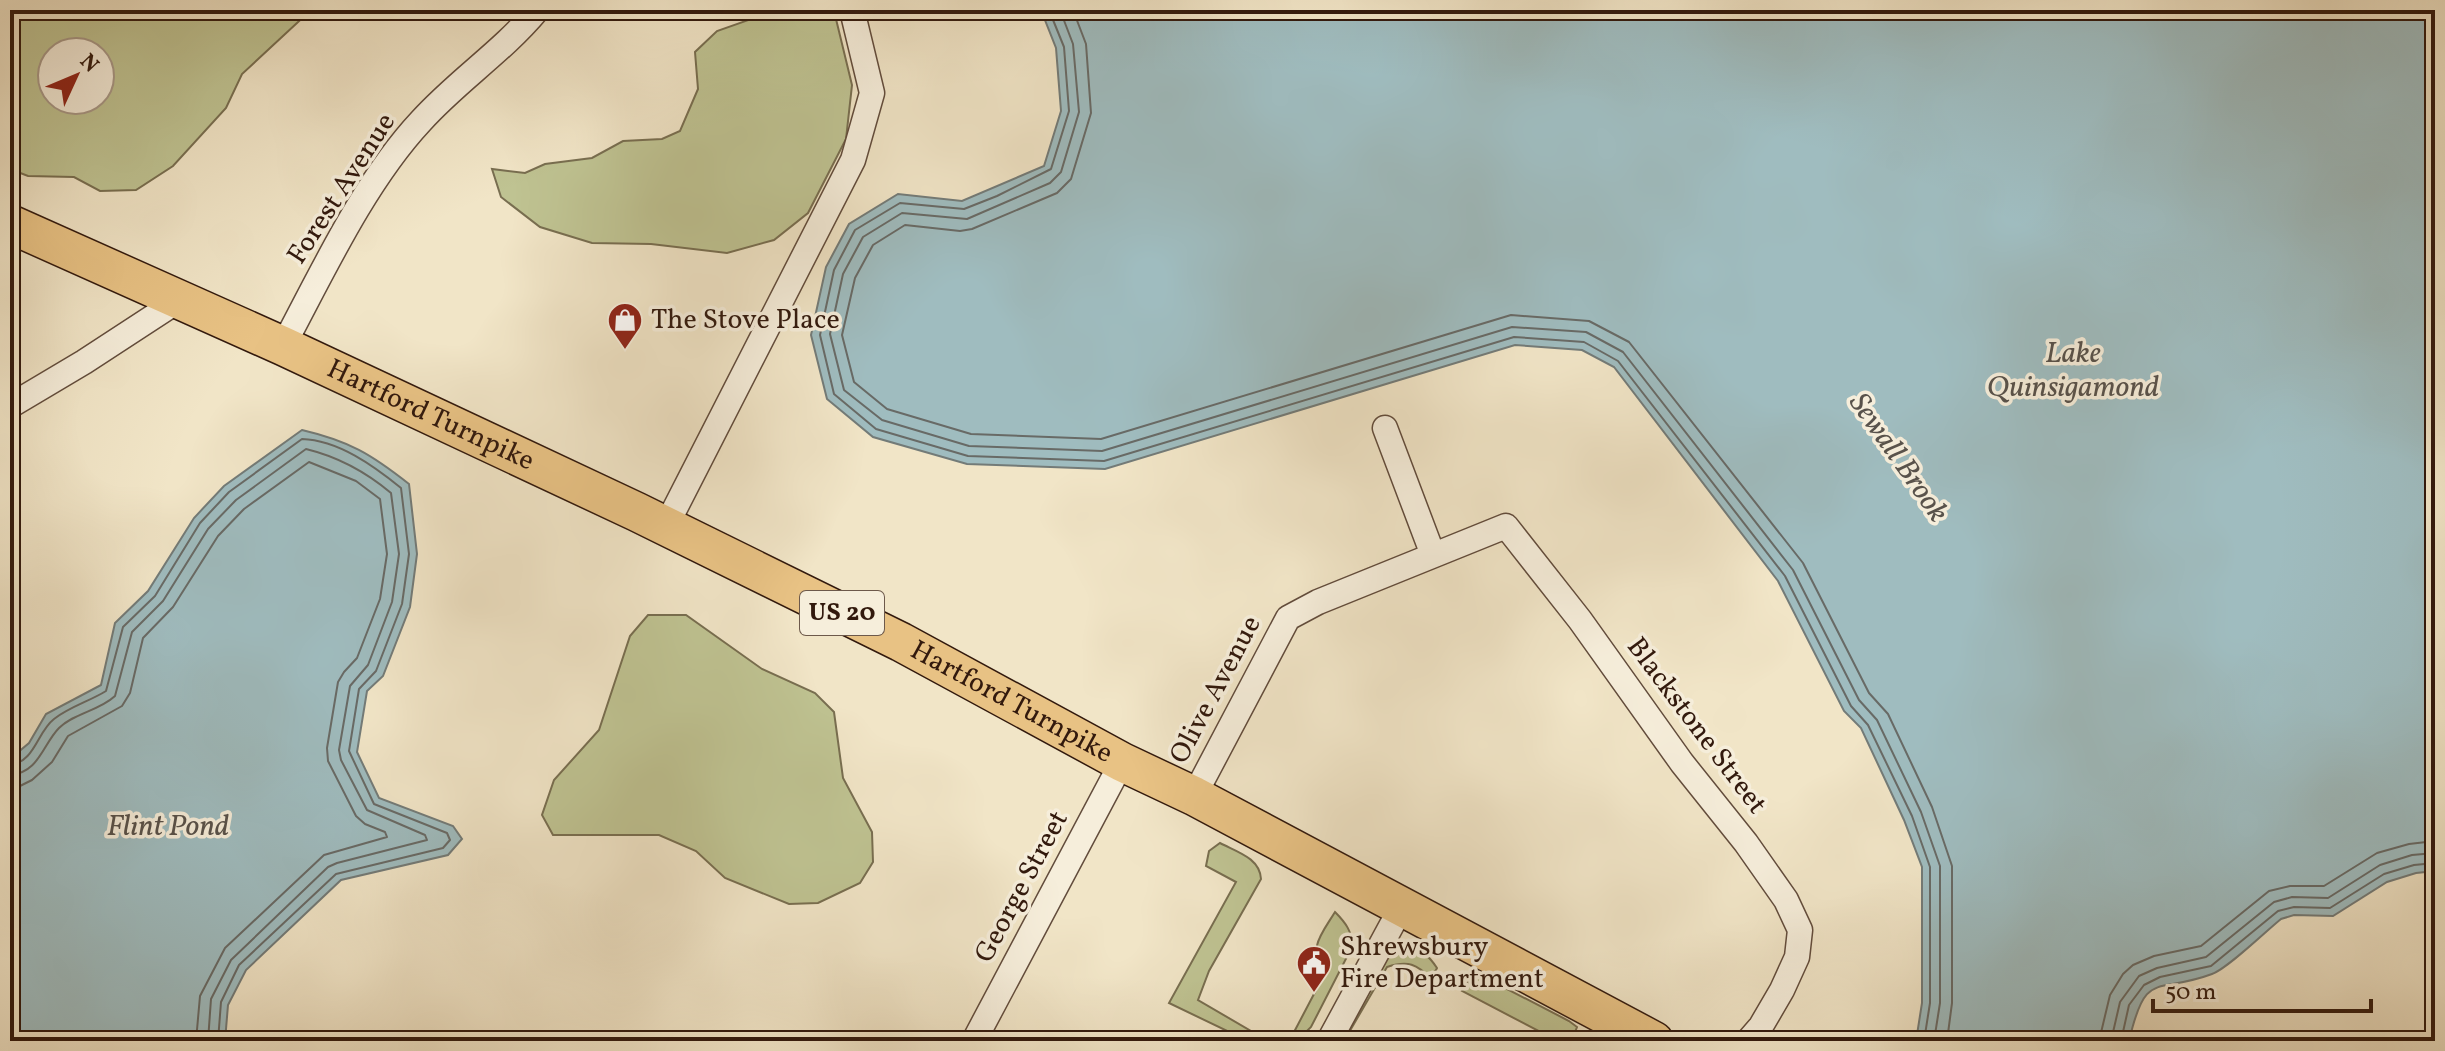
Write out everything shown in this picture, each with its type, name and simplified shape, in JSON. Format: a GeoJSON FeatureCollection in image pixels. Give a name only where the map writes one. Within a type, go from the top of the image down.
{"type":"FeatureCollection","features":[{"type":"Feature","properties":{"kind":"main road","name":"Hartford Turnpike"},"geometry":{"type":"LineString","coordinates":[[10,224],[283,346],[666,526],[905,644],[1122,762],[1194,796],[1654,1041]]}},
{"type":"Feature","properties":{"kind":"street","name":"Forest Avenue"},"geometry":{"type":"LineString","coordinates":[[283,346],[336,247],[400,146],[420,122],[518,32],[537,10]]}},
{"type":"Feature","properties":{"kind":"street"},"geometry":{"type":"LineString","coordinates":[[666,526],[853,160],[872,93],[852,10]]}},
{"type":"Feature","properties":{"kind":"street"},"geometry":{"type":"LineString","coordinates":[[10,406],[179,300]]}},
{"type":"Feature","properties":{"kind":"street"},"geometry":{"type":"LineString","coordinates":[[1385,428],[1433,555]]}},
{"type":"Feature","properties":{"kind":"street","name":"Blackstone Street"},"geometry":{"type":"LineString","coordinates":[[1433,555],[1506,526],[1580,620],[1676,755],[1746,843],[1786,900],[1800,930],[1797,957],[1782,990],[1761,1026],[1748,1041]]}},
{"type":"Feature","properties":{"kind":"street","name":"Olive Avenue"},"geometry":{"type":"LineString","coordinates":[[1194,796],[1288,618],[1318,602],[1433,555]]}},
{"type":"Feature","properties":{"kind":"street","name":"George Street"},"geometry":{"type":"LineString","coordinates":[[974,1041],[1122,762]]}},
{"type":"Feature","properties":{"kind":"street"},"geometry":{"type":"LineString","coordinates":[[1329,1041],[1401,908]]}},
{"type":"Feature","properties":{"kind":"green space"},"geometry":{"type":"Polygon","coordinates":[[[10,10],[311,10],[242,74],[226,108],[173,166],[136,190],[100,191],[74,177],[28,176],[10,169],[10,10]]]}},
{"type":"Feature","properties":{"kind":"green space"},"geometry":{"type":"Polygon","coordinates":[[[777,10],[825,10],[836,19],[852,85],[846,139],[808,213],[774,240],[727,253],[651,244],[592,243],[540,227],[501,197],[492,169],[525,173],[545,164],[592,158],[623,141],[662,139],[680,131],[698,89],[695,52],[717,31],[777,10]]]}},
{"type":"Feature","properties":{"kind":"green space"},"geometry":{"type":"Polygon","coordinates":[[[648,615],[686,615],[762,669],[815,693],[834,712],[843,778],[872,832],[873,862],[860,883],[818,903],[789,904],[725,878],[696,851],[659,835],[553,835],[542,815],[554,780],[599,730],[630,636],[648,615]]]}},
{"type":"Feature","properties":{"kind":"green space"},"geometry":{"type":"Polygon","coordinates":[[[1220,843],[1252,861],[1261,879],[1209,971],[1198,1000],[1268,1041],[1248,1041],[1169,1003],[1236,882],[1206,866],[1209,851],[1220,843]]]}},
{"type":"Feature","properties":{"kind":"green space"},"geometry":{"type":"Polygon","coordinates":[[[1335,912],[1348,928],[1352,947],[1311,1027],[1303,1035],[1293,1034],[1325,973],[1317,956],[1318,942],[1335,912]]]}},
{"type":"Feature","properties":{"kind":"green space"},"geometry":{"type":"Polygon","coordinates":[[[1409,945],[1425,954],[1437,968],[1431,979],[1412,965],[1387,967],[1344,1041],[1341,1041],[1390,950],[1409,945]]]}},
{"type":"Feature","properties":{"kind":"green space"},"geometry":{"type":"Polygon","coordinates":[[[1472,976],[1482,976],[1569,1021],[1577,1027],[1575,1032],[1552,1038],[1462,991],[1472,976]]]}},
{"type":"Feature","properties":{"kind":"water","name":"Lake Quinsigamond"},"geometry":{"type":"Polygon","coordinates":[[[1041,10],[2435,10],[2435,871],[2387,882],[2333,916],[2294,915],[2281,919],[2219,971],[2156,988],[2141,1003],[2129,1041],[1916,1041],[1922,1003],[1922,867],[1904,820],[1861,728],[1844,711],[1778,581],[1614,367],[1582,350],[1515,345],[1105,469],[967,464],[873,437],[827,399],[811,335],[826,267],[849,224],[898,194],[962,201],[1044,166],[1061,111],[1056,48],[1041,10]]]}},
{"type":"Feature","properties":{"kind":"water","name":"Flint Pond"},"geometry":{"type":"Polygon","coordinates":[[[302,430],[359,450],[409,484],[417,554],[410,607],[383,676],[367,691],[357,752],[379,798],[453,826],[462,839],[448,855],[341,880],[246,970],[228,1005],[225,1041],[35,1041],[25,1033],[10,1041],[10,759],[29,743],[46,714],[101,685],[115,623],[148,591],[194,518],[224,486],[302,430]]]}},
{"type":"Feature","properties":{"kind":"place","name":"The Stove Place"},"geometry":{"type":"Point","coordinates":[625,351]}},
{"type":"Feature","properties":{"kind":"place","name":"Shrewsbury Fire Department"},"geometry":{"type":"Point","coordinates":[1314,994]}},
{"type":"Feature","properties":{"kind":"water label","name":"Sewall Brook"},"geometry":{"type":"Point","coordinates":[1898,458]}}]}
